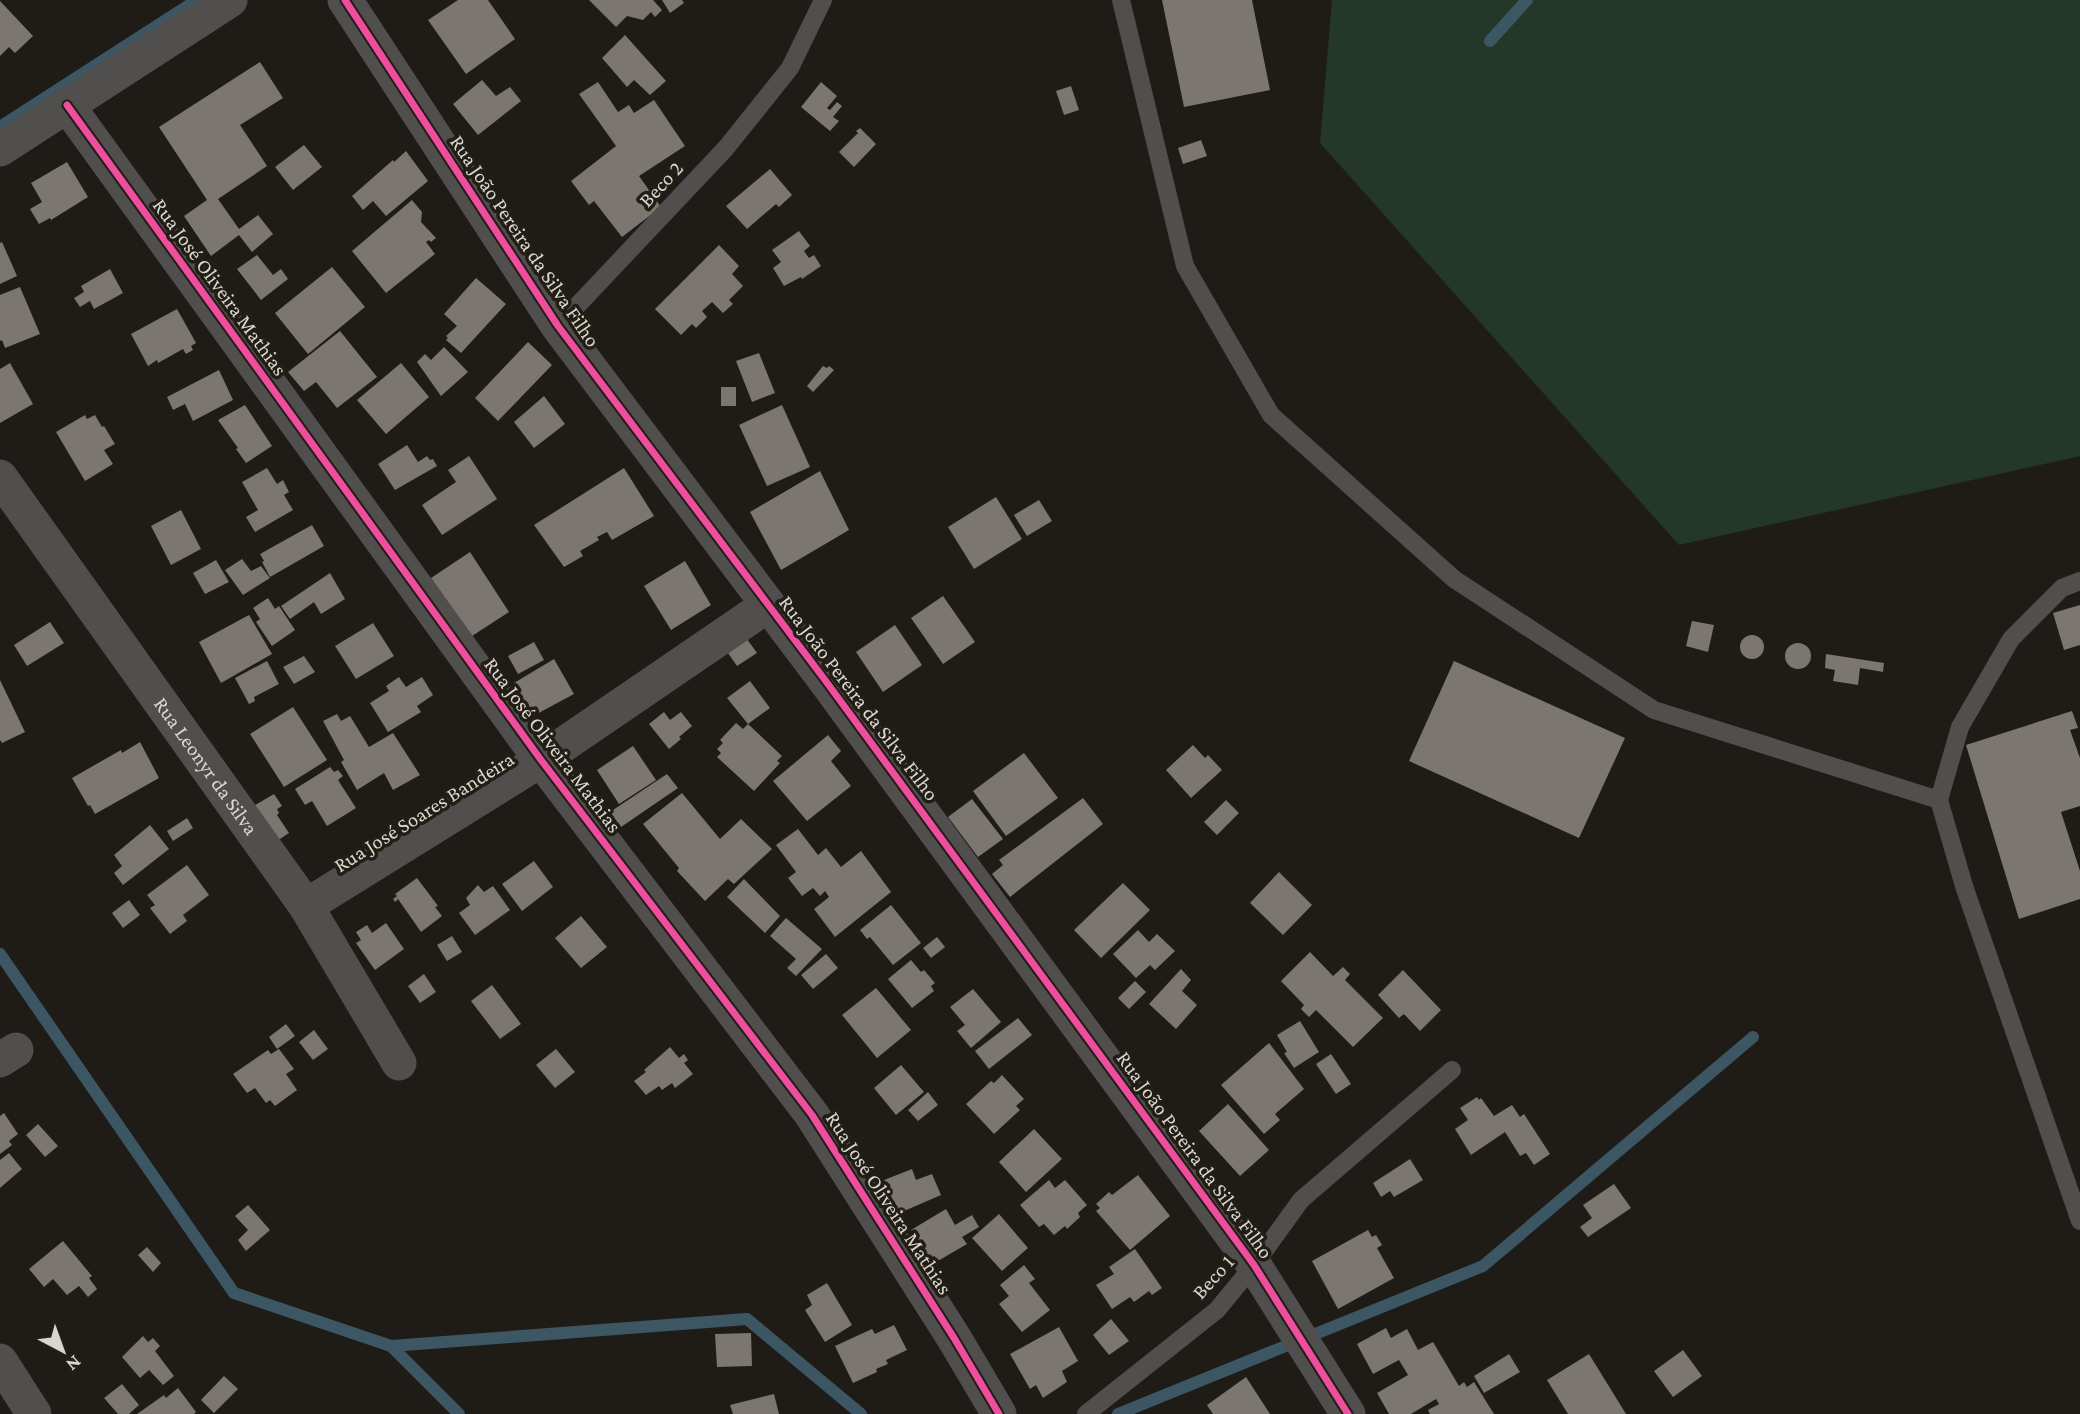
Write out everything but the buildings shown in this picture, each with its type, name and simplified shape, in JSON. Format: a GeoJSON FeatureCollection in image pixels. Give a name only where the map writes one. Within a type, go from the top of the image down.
{"type":"FeatureCollection","features":[{"type":"Feature","properties":{"kind":"street"},"geometry":{"type":"LineString","coordinates":[[0,149],[230,0]]}},
{"type":"Feature","properties":{"kind":"street","name":"Rua João Pereira da Silva Filho"},"geometry":{"type":"LineString","coordinates":[[345,0],[558,326],[825,680],[1254,1265],[1348,1414]]}},
{"type":"Feature","properties":{"kind":"street","name":"Rua José Oliveira Mathias"},"geometry":{"type":"LineString","coordinates":[[67,105],[541,760],[812,1115],[954,1338],[999,1414]]}},
{"type":"Feature","properties":{"kind":"street","name":"Rua Leonyr da Silva"},"geometry":{"type":"LineString","coordinates":[[0,477],[306,906],[399,1063]]}},
{"type":"Feature","properties":{"kind":"street","name":"Rua José Soares Bandeira"},"geometry":{"type":"LineString","coordinates":[[306,906],[541,760],[768,604]]}},
{"type":"Feature","properties":{"kind":"street"},"geometry":{"type":"LineString","coordinates":[[0,1361],[34,1414]]}},
{"type":"Feature","properties":{"kind":"lane","name":"Beco 2"},"geometry":{"type":"LineString","coordinates":[[558,326],[726,148],[790,68],[823,0]]}},
{"type":"Feature","properties":{"kind":"lane"},"geometry":{"type":"LineString","coordinates":[[1121,0],[1185,265],[1270,415],[1454,579],[1654,710],[1939,800]]}},
{"type":"Feature","properties":{"kind":"lane"},"geometry":{"type":"LineString","coordinates":[[2080,581],[2062,588],[2011,639],[1960,727],[1939,800],[1964,886],[2080,1221]]}},
{"type":"Feature","properties":{"kind":"lane","name":"Beco 1"},"geometry":{"type":"LineString","coordinates":[[1086,1414],[1217,1310],[1301,1200],[1452,1070]]}},
{"type":"Feature","properties":{"kind":"green space"},"geometry":{"type":"Polygon","coordinates":[[[1332,0],[2080,0],[2080,456],[1679,545],[1320,143],[1332,0]]]}},
{"type":"Feature","properties":{"kind":"waterway"},"geometry":{"type":"LineString","coordinates":[[0,127],[197,0]]}},
{"type":"Feature","properties":{"kind":"waterway"},"geometry":{"type":"LineString","coordinates":[[1490,41],[1527,0]]}},
{"type":"Feature","properties":{"kind":"waterway"},"geometry":{"type":"LineString","coordinates":[[0,954],[234,1293],[391,1346],[459,1414]]}},
{"type":"Feature","properties":{"kind":"waterway"},"geometry":{"type":"LineString","coordinates":[[1118,1414],[1483,1266],[1753,1037]]}},
{"type":"Feature","properties":{"kind":"waterway"},"geometry":{"type":"LineString","coordinates":[[391,1346],[747,1319],[861,1414]]}},
{"type":"Feature","properties":{"kind":"cycle path"},"geometry":{"type":"LineString","coordinates":[[345,0],[558,326],[825,680],[1254,1265],[1348,1414]]}},
{"type":"Feature","properties":{"kind":"cycle path"},"geometry":{"type":"LineString","coordinates":[[67,105],[541,760],[812,1115],[954,1338],[999,1414]]}}]}
